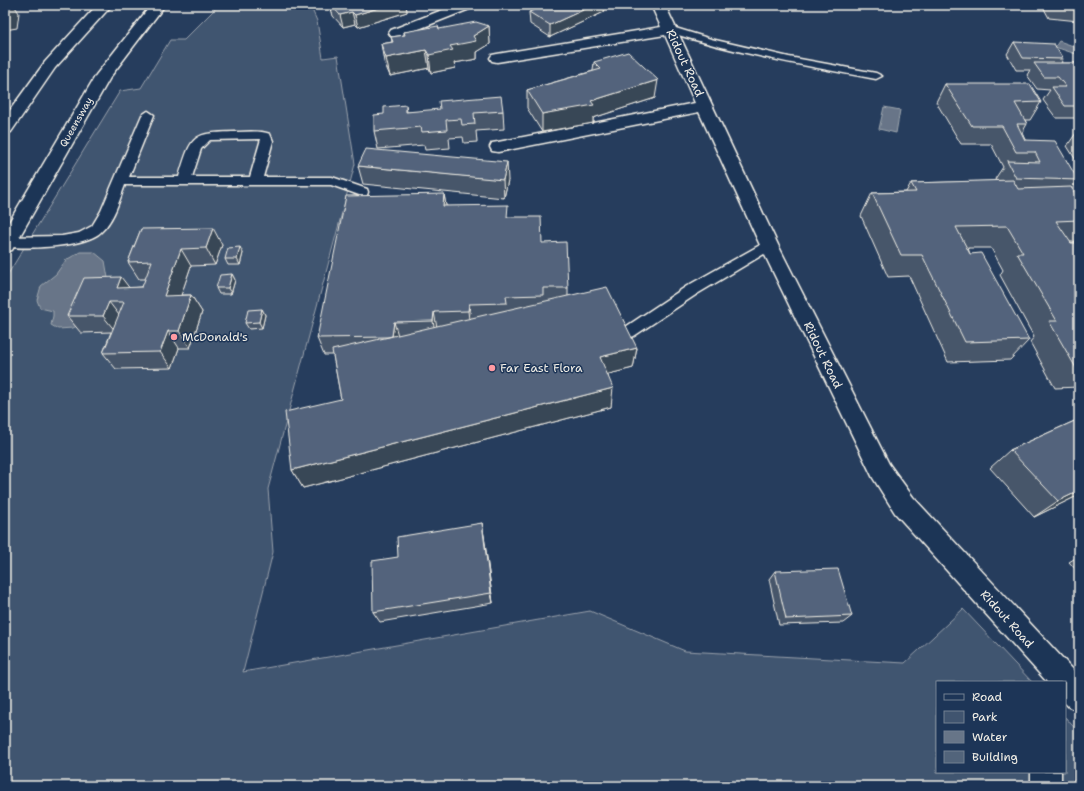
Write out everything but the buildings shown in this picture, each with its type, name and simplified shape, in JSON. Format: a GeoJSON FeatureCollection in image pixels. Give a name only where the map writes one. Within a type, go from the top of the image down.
{"type":"FeatureCollection","features":[{"type":"Feature","properties":{"kind":"main road"},"geometry":{"type":"LineString","coordinates":[[5,128],[45,71],[79,31],[105,5]]}},
{"type":"Feature","properties":{"kind":"main road","name":"Queensway"},"geometry":{"type":"LineString","coordinates":[[6,244],[104,74],[158,5]]}},
{"type":"Feature","properties":{"kind":"main road"},"geometry":{"type":"LineString","coordinates":[[396,33],[467,5]]}},
{"type":"Feature","properties":{"kind":"main road","name":"Ridout Road"},"geometry":{"type":"LineString","coordinates":[[658,5],[769,245],[881,470],[904,505],[1050,674],[1059,681]]}},
{"type":"Feature","properties":{"kind":"main road"},"geometry":{"type":"LineString","coordinates":[[497,58],[669,29]]}},
{"type":"Feature","properties":{"kind":"main road"},"geometry":{"type":"LineString","coordinates":[[498,147],[705,106]]}},
{"type":"Feature","properties":{"kind":"main road","name":"Ridout Road"},"geometry":{"type":"LineString","coordinates":[[1066,687],[1079,697]]}},
{"type":"Feature","properties":{"kind":"main road"},"geometry":{"type":"LineString","coordinates":[[1046,773],[1046,786]]}},
{"type":"Feature","properties":{"kind":"lane"},"geometry":{"type":"LineString","coordinates":[[669,29],[708,41],[768,56],[876,76]]}},
{"type":"Feature","properties":{"kind":"lane"},"geometry":{"type":"LineString","coordinates":[[6,244],[74,240],[92,233],[102,223],[148,115]]}},
{"type":"Feature","properties":{"kind":"lane"},"geometry":{"type":"LineString","coordinates":[[184,181],[197,143],[202,138],[207,136],[261,135],[266,137],[267,141],[255,181]]}},
{"type":"Feature","properties":{"kind":"lane"},"geometry":{"type":"LineString","coordinates":[[119,181],[332,181],[362,192]]}},
{"type":"Feature","properties":{"kind":"lane"},"geometry":{"type":"LineString","coordinates":[[629,332],[692,290],[769,245]]}},
{"type":"Feature","properties":{"kind":"green space"},"geometry":{"type":"Polygon","coordinates":[[[219,5],[310,5],[317,21],[323,58],[338,56],[355,164],[268,489],[273,552],[243,672],[590,611],[685,651],[905,663],[963,609],[1031,681],[936,681],[936,773],[1066,773],[1066,718],[1079,733],[1079,786],[5,786],[5,279],[120,91],[141,88],[170,40],[184,40],[219,5]]]}},
{"type":"Feature","properties":{"kind":"water"},"geometry":{"type":"Polygon","coordinates":[[[1059,41],[1079,48],[1079,55],[1055,47],[1059,41]]]}},
{"type":"Feature","properties":{"kind":"water"},"geometry":{"type":"Polygon","coordinates":[[[884,107],[900,110],[896,133],[879,129],[884,107]]]}},
{"type":"Feature","properties":{"kind":"water"},"geometry":{"type":"Polygon","coordinates":[[[80,252],[94,252],[105,261],[108,278],[85,322],[73,328],[58,329],[51,325],[53,311],[40,308],[37,300],[41,286],[56,274],[66,260],[80,252]]]}},
{"type":"Feature","properties":{"kind":"place","name":"McDonald's"},"geometry":{"type":"Point","coordinates":[174,337]}},
{"type":"Feature","properties":{"kind":"place","name":"Far East Flora"},"geometry":{"type":"Point","coordinates":[492,368]}}]}
